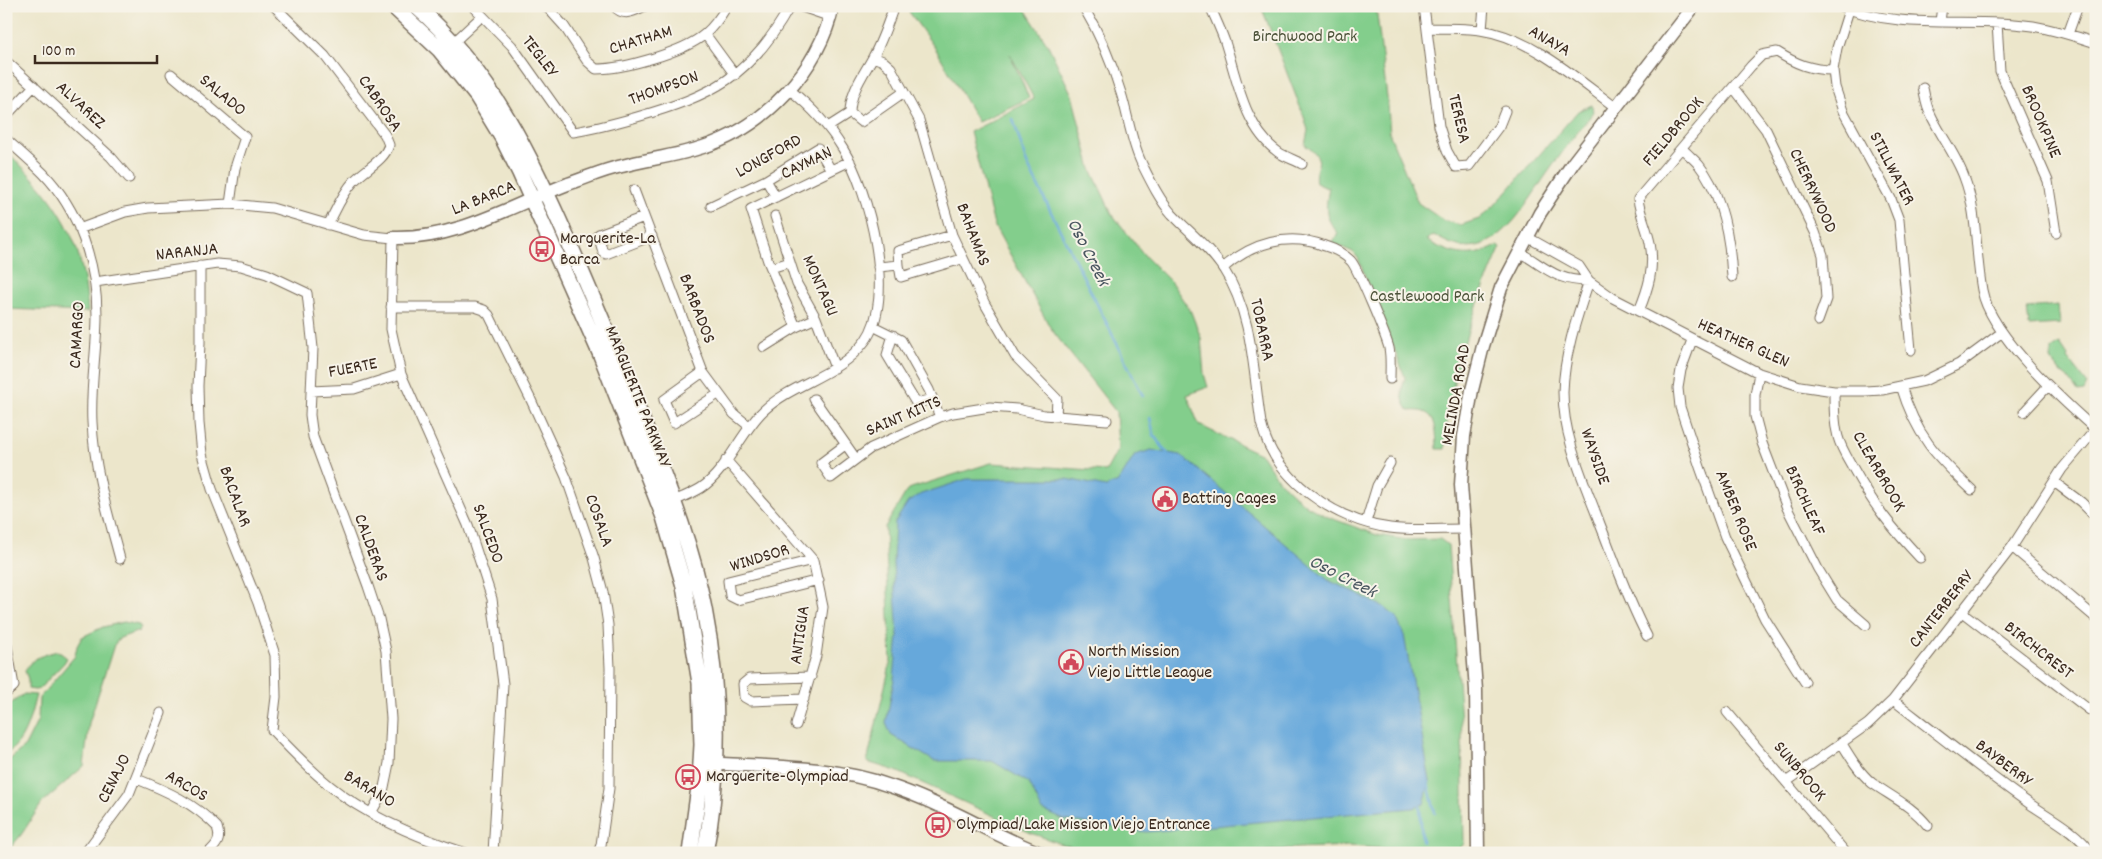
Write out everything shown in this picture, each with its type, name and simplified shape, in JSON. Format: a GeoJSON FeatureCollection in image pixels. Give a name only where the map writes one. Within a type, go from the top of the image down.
{"type":"FeatureCollection","features":[{"type":"Feature","properties":{"kind":"main road","name":"MARGUERITE PARKWAY"},"geometry":{"type":"LineString","coordinates":[[393,6],[440,50],[477,96],[502,137],[601,355],[664,517],[684,586],[696,647],[708,764],[690,853]]}},
{"type":"Feature","properties":{"kind":"main road","name":"MARGUERITE PARKWAY"},"geometry":{"type":"LineString","coordinates":[[416,6],[453,43],[491,90],[516,133],[547,193],[612,340],[674,501],[695,563],[705,610],[716,700],[708,764],[705,853]]}},
{"type":"Feature","properties":{"kind":"main road","name":"MELINDA ROAD"},"geometry":{"type":"LineString","coordinates":[[1478,853],[1476,690],[1461,485],[1464,436],[1472,390],[1483,346],[1501,288],[1527,237],[1573,164],[1694,6]]}},
{"type":"Feature","properties":{"kind":"main road","name":"LA BARCA"},"geometry":{"type":"LineString","coordinates":[[393,238],[424,237],[457,230],[531,199],[622,166],[704,146],[730,135],[756,119],[790,90],[806,67],[832,12]]}},
{"type":"Feature","properties":{"kind":"main road"},"geometry":{"type":"LineString","coordinates":[[708,764],[827,770],[877,782],[902,790],[1040,853]]}},
{"type":"Feature","properties":{"kind":"street","name":"CABROSA"},"geometry":{"type":"LineString","coordinates":[[274,6],[325,56],[385,136],[389,145],[386,154],[350,187],[341,198],[328,225]]}},
{"type":"Feature","properties":{"kind":"street","name":"TEGLEY"},"geometry":{"type":"LineString","coordinates":[[473,6],[518,54],[573,132]]}},
{"type":"Feature","properties":{"kind":"street","name":"CHATHAM"},"geometry":{"type":"LineString","coordinates":[[546,6],[564,26],[587,61],[596,70],[656,57],[686,45],[705,34]]}},
{"type":"Feature","properties":{"kind":"street"},"geometry":{"type":"LineString","coordinates":[[614,6],[620,12],[626,13],[645,6]]}},
{"type":"Feature","properties":{"kind":"street"},"geometry":{"type":"LineString","coordinates":[[727,6],[705,34],[735,75]]}},
{"type":"Feature","properties":{"kind":"street","name":"THOMPSON"},"geometry":{"type":"LineString","coordinates":[[573,132],[589,130],[677,106],[710,91],[735,75],[752,60],[774,34],[790,6]]}},
{"type":"Feature","properties":{"kind":"street"},"geometry":{"type":"LineString","coordinates":[[799,6],[832,12]]}},
{"type":"Feature","properties":{"kind":"street"},"geometry":{"type":"LineString","coordinates":[[850,113],[850,102],[867,65],[873,57],[894,6]]}},
{"type":"Feature","properties":{"kind":"street","name":"TOBARRA"},"geometry":{"type":"LineString","coordinates":[[1083,6],[1100,37],[1121,92],[1140,159],[1153,187],[1171,212],[1223,268],[1242,305],[1260,423],[1271,453],[1288,476],[1316,500],[1340,512],[1388,528],[1412,530],[1463,529]]}},
{"type":"Feature","properties":{"kind":"street"},"geometry":{"type":"LineString","coordinates":[[1210,6],[1254,124],[1266,141],[1279,153],[1302,164]]}},
{"type":"Feature","properties":{"kind":"street"},"geometry":{"type":"LineString","coordinates":[[1424,6],[1427,28]]}},
{"type":"Feature","properties":{"kind":"street"},"geometry":{"type":"LineString","coordinates":[[1482,30],[1484,6]]}},
{"type":"Feature","properties":{"kind":"street"},"geometry":{"type":"LineString","coordinates":[[1940,22],[1942,6]]}},
{"type":"Feature","properties":{"kind":"street"},"geometry":{"type":"LineString","coordinates":[[2068,34],[2078,6]]}},
{"type":"Feature","properties":{"kind":"street"},"geometry":{"type":"LineString","coordinates":[[1845,8],[1890,20],[2032,26],[2068,34],[2096,43]]}},
{"type":"Feature","properties":{"kind":"street","name":"STILLWATER"},"geometry":{"type":"LineString","coordinates":[[1845,8],[1833,70],[1835,87],[1843,111],[1891,199],[1899,220],[1910,350]]}},
{"type":"Feature","properties":{"kind":"street"},"geometry":{"type":"LineString","coordinates":[[453,43],[482,16]]}},
{"type":"Feature","properties":{"kind":"street","name":"BROOKPINE"},"geometry":{"type":"LineString","coordinates":[[1997,24],[2000,71],[2048,181],[2056,234]]}},
{"type":"Feature","properties":{"kind":"street","name":"ANAYA"},"geometry":{"type":"LineString","coordinates":[[1427,28],[1482,30],[1520,42],[1561,66],[1615,107]]}},
{"type":"Feature","properties":{"kind":"street","name":"TERESA"},"geometry":{"type":"LineString","coordinates":[[1427,28],[1439,126],[1447,151],[1456,167],[1469,166],[1499,126],[1505,111]]}},
{"type":"Feature","properties":{"kind":"street","name":"FIELDBROOK"},"geometry":{"type":"LineString","coordinates":[[1639,311],[1652,272],[1652,256],[1650,242],[1640,213],[1638,198],[1762,55],[1777,52],[1793,62],[1810,68],[1833,70]]}},
{"type":"Feature","properties":{"kind":"street","name":"BAHAMAS"},"geometry":{"type":"LineString","coordinates":[[873,57],[891,68],[919,120],[952,235],[962,259],[996,325],[1015,356],[1057,399],[1056,416]]}},
{"type":"Feature","properties":{"kind":"street","name":"ALVAREZ"},"geometry":{"type":"LineString","coordinates":[[6,61],[111,156],[129,178]]}},
{"type":"Feature","properties":{"kind":"street","name":"SALADO"},"geometry":{"type":"LineString","coordinates":[[171,74],[245,137],[234,168],[230,204]]}},
{"type":"Feature","properties":{"kind":"street"},"geometry":{"type":"LineString","coordinates":[[6,116],[34,86]]}},
{"type":"Feature","properties":{"kind":"street","name":"CHERRYWOOD"},"geometry":{"type":"LineString","coordinates":[[1733,87],[1766,130],[1815,232],[1822,255],[1826,299],[1818,321]]}},
{"type":"Feature","properties":{"kind":"street"},"geometry":{"type":"LineString","coordinates":[[1923,88],[1929,112],[1964,176],[1971,200],[1982,292],[2002,333],[2048,386],[2095,430]]}},
{"type":"Feature","properties":{"kind":"street"},"geometry":{"type":"LineString","coordinates":[[674,501],[702,487],[726,460],[749,426],[762,412],[786,393],[848,360],[866,340],[878,311],[880,287],[878,268],[865,200],[850,161],[828,127],[802,99],[790,90]]}},
{"type":"Feature","properties":{"kind":"street"},"geometry":{"type":"LineString","coordinates":[[850,113],[861,122],[904,92]]}},
{"type":"Feature","properties":{"kind":"street"},"geometry":{"type":"LineString","coordinates":[[828,127],[850,113]]}},
{"type":"Feature","properties":{"kind":"street","name":"CAMARGO"},"geometry":{"type":"LineString","coordinates":[[6,139],[44,174],[60,194],[79,229],[92,263],[97,316],[91,383],[94,447],[98,477],[120,559]]}},
{"type":"Feature","properties":{"kind":"street","name":"LONGFORD"},"geometry":{"type":"LineString","coordinates":[[711,206],[766,180],[818,148],[832,170]]}},
{"type":"Feature","properties":{"kind":"street"},"geometry":{"type":"LineString","coordinates":[[1682,148],[1699,165],[1714,192],[1730,242],[1732,277]]}},
{"type":"Feature","properties":{"kind":"street","name":"CAYMAN"},"geometry":{"type":"LineString","coordinates":[[771,268],[752,209],[850,161]]}},
{"type":"Feature","properties":{"kind":"street"},"geometry":{"type":"LineString","coordinates":[[766,180],[776,197]]}},
{"type":"Feature","properties":{"kind":"street","name":"BARBADOS"},"geometry":{"type":"LineString","coordinates":[[634,190],[703,372],[734,414],[749,426]]}},
{"type":"Feature","properties":{"kind":"street","name":"LA BARCA"},"geometry":{"type":"LineString","coordinates":[[79,229],[125,212],[148,208],[230,204],[272,208],[364,235],[393,238]]}},
{"type":"Feature","properties":{"kind":"street","name":"MONTAGU"},"geometry":{"type":"LineString","coordinates":[[775,216],[797,284],[816,318],[836,368]]}},
{"type":"Feature","properties":{"kind":"street"},"geometry":{"type":"LineString","coordinates":[[644,218],[599,234],[603,252],[606,254],[652,236]]}},
{"type":"Feature","properties":{"kind":"street"},"geometry":{"type":"LineString","coordinates":[[952,235],[898,251],[901,277],[962,259]]}},
{"type":"Feature","properties":{"kind":"street","name":"HEATHER GLEN"},"geometry":{"type":"LineString","coordinates":[[1527,237],[1579,266],[1589,281],[1613,298],[1759,373],[1800,386],[1834,391],[1882,390],[1924,381],[1942,374],[2002,333]]}},
{"type":"Feature","properties":{"kind":"street","name":"SALCEDO"},"geometry":{"type":"LineString","coordinates":[[393,238],[391,329],[401,374],[468,525],[492,599],[503,684],[493,853]]}},
{"type":"Feature","properties":{"kind":"street"},"geometry":{"type":"LineString","coordinates":[[1223,268],[1237,255],[1275,240],[1294,239],[1313,242],[1340,252],[1352,262],[1359,275],[1389,348],[1390,379]]}},
{"type":"Feature","properties":{"kind":"street"},"geometry":{"type":"LineString","coordinates":[[1519,252],[1542,268],[1568,278],[1589,281]]}},
{"type":"Feature","properties":{"kind":"street"},"geometry":{"type":"LineString","coordinates":[[790,262],[771,268],[796,328]]}},
{"type":"Feature","properties":{"kind":"street"},"geometry":{"type":"LineString","coordinates":[[1568,278],[1573,262]]}},
{"type":"Feature","properties":{"kind":"street","name":"NARANJA"},"geometry":{"type":"LineString","coordinates":[[95,282],[217,264],[241,266],[267,274],[307,293]]}},
{"type":"Feature","properties":{"kind":"street"},"geometry":{"type":"LineString","coordinates":[[878,268],[899,265]]}},
{"type":"Feature","properties":{"kind":"street","name":"BACALAR"},"geometry":{"type":"LineString","coordinates":[[200,266],[198,395],[202,454],[212,489],[258,602],[275,655],[276,698],[272,730]]}},
{"type":"Feature","properties":{"kind":"street","name":"WAYSIDE"},"geometry":{"type":"LineString","coordinates":[[1589,281],[1574,328],[1566,362],[1563,392],[1566,430],[1576,462],[1632,607],[1647,636]]}},
{"type":"Feature","properties":{"kind":"street","name":"CALDERAS"},"geometry":{"type":"LineString","coordinates":[[307,293],[313,348],[310,415],[312,437],[368,586],[386,651],[391,719],[389,763],[383,792],[371,814]]}},
{"type":"Feature","properties":{"kind":"street","name":"COSALA"},"geometry":{"type":"LineString","coordinates":[[392,307],[475,307],[484,310],[489,315],[531,400],[566,478],[594,558],[603,592],[608,625],[610,668],[608,788],[602,845],[598,853]]}},
{"type":"Feature","properties":{"kind":"street"},"geometry":{"type":"LineString","coordinates":[[764,347],[816,318]]}},
{"type":"Feature","properties":{"kind":"street"},"geometry":{"type":"LineString","coordinates":[[873,326],[901,340],[933,399],[940,417]]}},
{"type":"Feature","properties":{"kind":"street"},"geometry":{"type":"LineString","coordinates":[[892,335],[887,355],[916,403],[933,399]]}},
{"type":"Feature","properties":{"kind":"street","name":"AMBER ROSE"},"geometry":{"type":"LineString","coordinates":[[1692,340],[1681,370],[1678,388],[1680,407],[1725,537],[1765,619],[1805,682]]}},
{"type":"Feature","properties":{"kind":"street"},"geometry":{"type":"LineString","coordinates":[[703,372],[664,400],[674,423],[718,394]]}},
{"type":"Feature","properties":{"kind":"street","name":"BIRCHLEAF"},"geometry":{"type":"LineString","coordinates":[[1759,373],[1755,395],[1755,416],[1762,443],[1787,508],[1818,569],[1837,600],[1866,625]]}},
{"type":"Feature","properties":{"kind":"street","name":"FUERTE"},"geometry":{"type":"LineString","coordinates":[[311,391],[354,389],[401,374]]}},
{"type":"Feature","properties":{"kind":"street"},"geometry":{"type":"LineString","coordinates":[[1902,386],[1912,418],[1925,441],[1938,458],[1972,490]]}},
{"type":"Feature","properties":{"kind":"street"},"geometry":{"type":"LineString","coordinates":[[2024,412],[2048,386]]}},
{"type":"Feature","properties":{"kind":"street","name":"CLEARBROOK"},"geometry":{"type":"LineString","coordinates":[[1834,391],[1834,420],[1837,433],[1850,462],[1870,499],[1889,526],[1920,558]]}},
{"type":"Feature","properties":{"kind":"street"},"geometry":{"type":"LineString","coordinates":[[814,400],[856,459]]}},
{"type":"Feature","properties":{"kind":"street","name":"SAINT KITTS"},"geometry":{"type":"LineString","coordinates":[[845,445],[821,463],[831,478],[871,448],[940,417],[990,408],[1017,409],[1056,416],[1107,420]]}},
{"type":"Feature","properties":{"kind":"street","name":"CANTERBERRY"},"geometry":{"type":"LineString","coordinates":[[1786,782],[1868,724],[1893,700],[2012,547],[2062,469],[2095,430]]}},
{"type":"Feature","properties":{"kind":"street","name":"ANTIGUA"},"geometry":{"type":"LineString","coordinates":[[726,460],[813,560],[819,580],[823,607],[811,677],[796,724]]}},
{"type":"Feature","properties":{"kind":"street"},"geometry":{"type":"LineString","coordinates":[[1366,522],[1377,486],[1390,463]]}},
{"type":"Feature","properties":{"kind":"street"},"geometry":{"type":"LineString","coordinates":[[2054,482],[2081,502],[2096,517]]}},
{"type":"Feature","properties":{"kind":"street"},"geometry":{"type":"LineString","coordinates":[[2012,547],[2096,618]]}},
{"type":"Feature","properties":{"kind":"street","name":"WINDSOR"},"geometry":{"type":"LineString","coordinates":[[813,560],[728,582],[730,596],[738,600],[819,580]]}},
{"type":"Feature","properties":{"kind":"street","name":"BIRCHCREST"},"geometry":{"type":"LineString","coordinates":[[1962,612],[2096,715]]}},
{"type":"Feature","properties":{"kind":"street"},"geometry":{"type":"LineString","coordinates":[[6,640],[14,686],[6,693]]}},
{"type":"Feature","properties":{"kind":"street"},"geometry":{"type":"LineString","coordinates":[[804,699],[751,701],[744,697],[742,684],[749,679],[811,677]]}},
{"type":"Feature","properties":{"kind":"street","name":"BAYBERRY"},"geometry":{"type":"LineString","coordinates":[[1893,700],[2030,804],[2061,823],[2087,846],[2092,853]]}},
{"type":"Feature","properties":{"kind":"street","name":"SUNBROOK"},"geometry":{"type":"LineString","coordinates":[[1727,712],[1846,853]]}},
{"type":"Feature","properties":{"kind":"street","name":"CENAJO"},"geometry":{"type":"LineString","coordinates":[[85,853],[120,809],[137,779],[161,713]]}},
{"type":"Feature","properties":{"kind":"street","name":"BARANO"},"geometry":{"type":"LineString","coordinates":[[272,730],[330,786],[371,814],[429,840],[466,853]]}},
{"type":"Feature","properties":{"kind":"street"},"geometry":{"type":"LineString","coordinates":[[1841,742],[1856,766],[1871,782],[1917,813],[1928,826]]}},
{"type":"Feature","properties":{"kind":"street","name":"ARCOS"},"geometry":{"type":"LineString","coordinates":[[137,779],[190,804],[217,826],[219,839],[216,846],[208,853]]}},
{"type":"Feature","properties":{"kind":"green space"},"geometry":{"type":"Polygon","coordinates":[[[905,6],[1023,6],[1048,45],[1072,95],[1091,169],[1112,214],[1145,256],[1171,282],[1191,312],[1201,338],[1204,374],[1208,387],[1187,395],[1199,425],[1262,455],[1279,481],[1307,506],[1328,517],[1377,535],[1407,540],[1440,539],[1448,545],[1462,734],[1464,844],[1454,853],[1349,846],[1298,848],[1249,853],[1097,853],[1061,844],[1031,833],[896,771],[867,762],[891,661],[885,527],[908,489],[991,463],[1106,471],[1118,449],[1116,412],[1051,329],[994,225],[970,132],[1034,99],[1010,54],[1029,98],[978,122],[937,51],[905,6]]]}},
{"type":"Feature","properties":{"kind":"green space"},"geometry":{"type":"Polygon","coordinates":[[[1261,6],[1376,6],[1390,135],[1418,203],[1444,221],[1461,225],[1479,219],[1494,206],[1578,111],[1592,105],[1593,113],[1512,223],[1500,235],[1486,243],[1470,247],[1453,244],[1434,235],[1426,240],[1444,249],[1461,254],[1478,253],[1497,246],[1501,247],[1472,320],[1457,371],[1447,423],[1445,449],[1437,449],[1435,426],[1430,416],[1425,412],[1409,411],[1404,402],[1402,391],[1405,378],[1358,258],[1353,252],[1332,243],[1338,233],[1330,221],[1327,211],[1329,186],[1327,188],[1316,183],[1317,156],[1305,145],[1308,130],[1304,117],[1261,6]]]}},
{"type":"Feature","properties":{"kind":"green space"},"geometry":{"type":"Polygon","coordinates":[[[6,151],[41,187],[65,223],[81,263],[88,312],[6,309],[6,151]]]}},
{"type":"Feature","properties":{"kind":"green space"},"geometry":{"type":"Polygon","coordinates":[[[2058,305],[2060,324],[2029,326],[2027,308],[2058,305]]]}},
{"type":"Feature","properties":{"kind":"green space"},"geometry":{"type":"Polygon","coordinates":[[[2060,344],[2068,356],[2067,358],[2087,384],[2084,391],[2078,392],[2066,375],[2060,372],[2051,360],[2051,350],[2060,344]]]}},
{"type":"Feature","properties":{"kind":"green space"},"geometry":{"type":"Polygon","coordinates":[[[124,622],[139,625],[141,628],[139,631],[120,638],[114,645],[89,723],[84,766],[42,803],[21,835],[6,853],[6,763],[25,746],[38,720],[39,698],[75,656],[77,646],[82,637],[103,627],[124,622]]]}},
{"type":"Feature","properties":{"kind":"green space"},"geometry":{"type":"Polygon","coordinates":[[[58,651],[67,658],[64,663],[39,689],[28,689],[28,679],[25,671],[30,663],[38,657],[58,651]]]}},
{"type":"Feature","properties":{"kind":"green space"},"geometry":{"type":"Polygon","coordinates":[[[24,694],[36,695],[29,720],[23,735],[13,749],[6,754],[6,707],[24,694]]]}},
{"type":"Feature","properties":{"kind":"water"},"geometry":{"type":"Polygon","coordinates":[[[1151,450],[1181,455],[1328,580],[1384,607],[1396,617],[1404,635],[1430,781],[1424,804],[1414,808],[1146,832],[1064,820],[1042,810],[1029,783],[992,761],[934,761],[891,735],[886,723],[894,679],[898,635],[893,564],[895,522],[908,502],[921,494],[967,479],[1067,479],[1106,487],[1118,482],[1135,455],[1151,450]]]}},
{"type":"Feature","properties":{"kind":"waterway","name":"Oso Creek"},"geometry":{"type":"LineString","coordinates":[[1013,119],[1027,164],[1143,396]]}},
{"type":"Feature","properties":{"kind":"waterway","name":"Oso Creek"},"geometry":{"type":"LineString","coordinates":[[1150,418],[1154,436],[1168,454]]}},
{"type":"Feature","properties":{"kind":"waterway","name":"Oso Creek"},"geometry":{"type":"LineString","coordinates":[[1428,783],[1435,813]]}},
{"type":"Feature","properties":{"kind":"waterway"},"geometry":{"type":"LineString","coordinates":[[1420,806],[1422,842]]}},
{"type":"Feature","properties":{"kind":"place","name":"Marguerite-La Barca"},"geometry":{"type":"Point","coordinates":[542,249]}},
{"type":"Feature","properties":{"kind":"place","name":"Batting Cages"},"geometry":{"type":"Point","coordinates":[1165,499]}},
{"type":"Feature","properties":{"kind":"place","name":"North Mission Viejo Little League"},"geometry":{"type":"Point","coordinates":[1071,662]}},
{"type":"Feature","properties":{"kind":"place","name":"Marguerite-Olympiad"},"geometry":{"type":"Point","coordinates":[688,777]}},
{"type":"Feature","properties":{"kind":"place","name":"Olympiad/Lake Mission Viejo Entrance"},"geometry":{"type":"Point","coordinates":[938,825]}},
{"type":"Feature","properties":{"kind":"park label","name":"Birchwood Park"},"geometry":{"type":"Point","coordinates":[1305,37]}},
{"type":"Feature","properties":{"kind":"park label","name":"Castlewood Park"},"geometry":{"type":"Point","coordinates":[1427,297]}}]}
